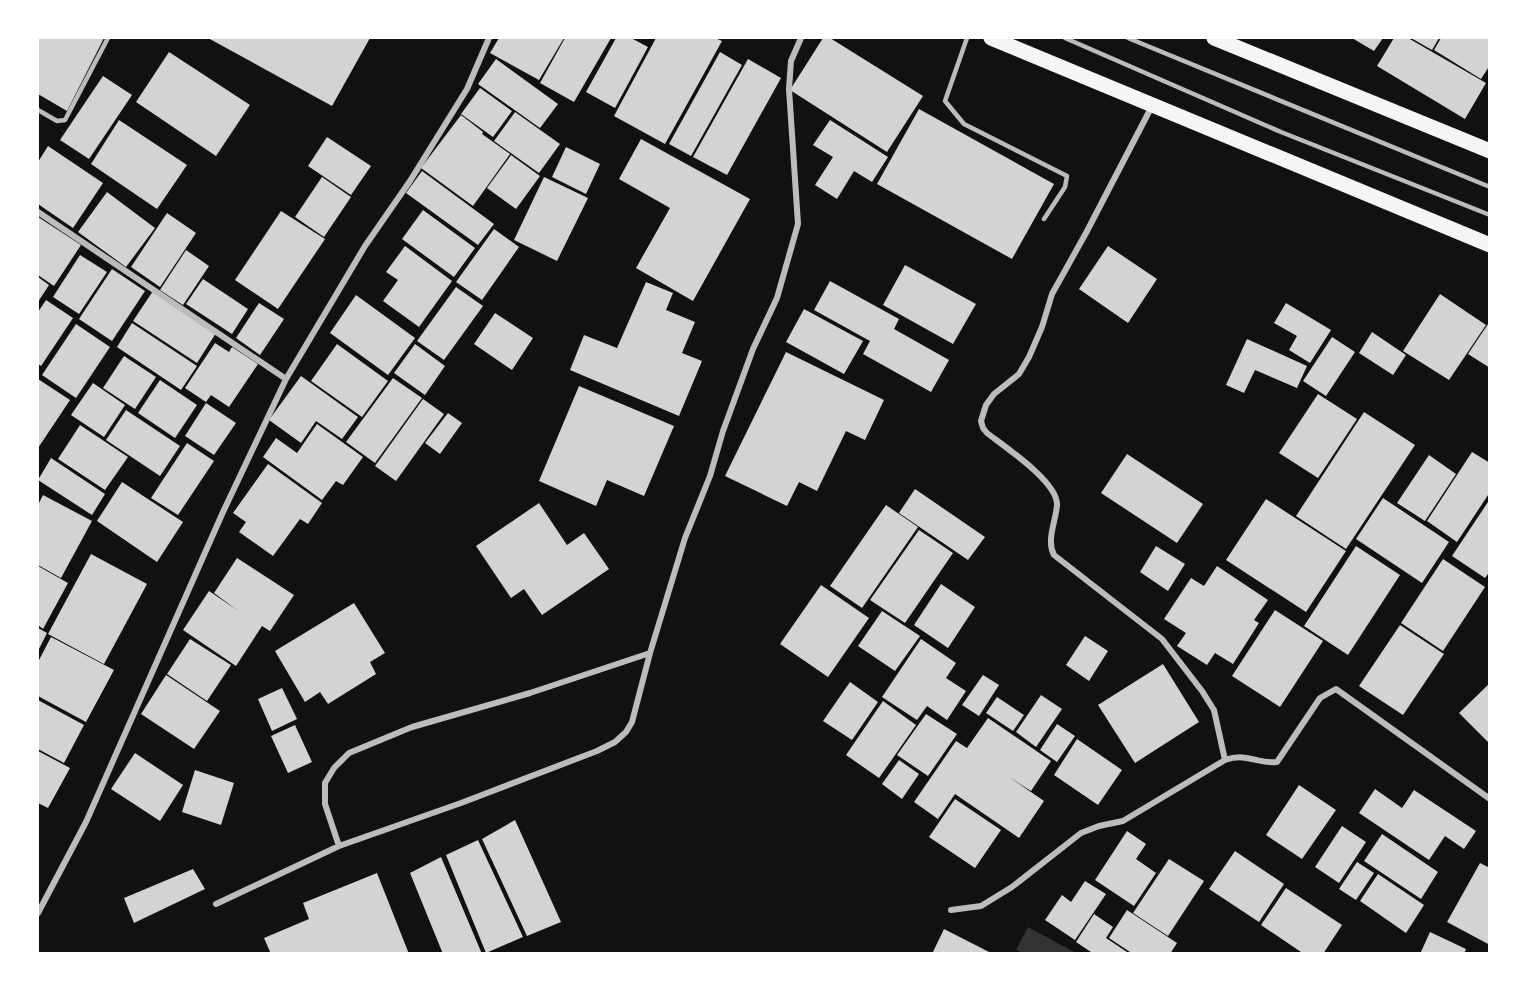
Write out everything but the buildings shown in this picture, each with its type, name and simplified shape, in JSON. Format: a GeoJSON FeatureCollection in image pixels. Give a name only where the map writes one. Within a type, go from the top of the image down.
{"type":"FeatureCollection","features":[{"type":"Feature","properties":{"kind":"main road"},"geometry":{"type":"LineString","coordinates":[[991,38],[1490,245]]}},
{"type":"Feature","properties":{"kind":"main road"},"geometry":{"type":"LineString","coordinates":[[1214,38],[1238,42],[1490,151]]}},
{"type":"Feature","properties":{"kind":"street"},"geometry":{"type":"LineString","coordinates":[[38,914],[86,822],[223,512],[286,379],[365,246],[410,181],[467,89],[489,38]]}},
{"type":"Feature","properties":{"kind":"street"},"geometry":{"type":"LineString","coordinates":[[216,904],[339,846],[472,799],[615,742],[626,732],[632,722],[650,653],[686,538],[710,476],[723,431],[753,349],[777,298],[798,224],[789,88],[791,61],[801,38]]}},
{"type":"Feature","properties":{"kind":"street"},"geometry":{"type":"LineString","coordinates":[[1153,105],[1052,294],[1042,327],[1029,357],[1019,374],[990,399],[981,421],[987,433],[1052,488],[1057,503],[1050,544],[1054,555],[1162,639],[1202,691],[1214,710],[1225,759]]}},
{"type":"Feature","properties":{"kind":"street"},"geometry":{"type":"LineString","coordinates":[[38,212],[286,379]]}},
{"type":"Feature","properties":{"kind":"street"},"geometry":{"type":"LineString","coordinates":[[339,846],[325,804],[325,783],[334,768],[349,753],[412,726],[530,693],[650,653]]}},
{"type":"Feature","properties":{"kind":"street"},"geometry":{"type":"LineString","coordinates":[[951,910],[981,906],[1012,887],[1081,833],[1123,821],[1225,759],[1238,755],[1270,763],[1277,762],[1320,698],[1336,689],[1490,799]]}},
{"type":"Feature","properties":{"kind":"lane"},"geometry":{"type":"LineString","coordinates":[[38,110],[57,121],[65,120],[108,38]]}},
{"type":"Feature","properties":{"kind":"lane"},"geometry":{"type":"LineString","coordinates":[[967,38],[945,101],[964,124],[1067,176],[1065,187],[1044,219]]}},
{"type":"Feature","properties":{"kind":"lane"},"geometry":{"type":"LineString","coordinates":[[1065,38],[1281,132],[1490,215]]}},
{"type":"Feature","properties":{"kind":"lane"},"geometry":{"type":"LineString","coordinates":[[1128,38],[1490,187]]}},
{"type":"Feature","properties":{"kind":"shaded area"},"geometry":{"type":"Polygon","coordinates":[[[1028,927],[1076,953],[1023,953],[1016,950],[1028,927]]]}}]}
